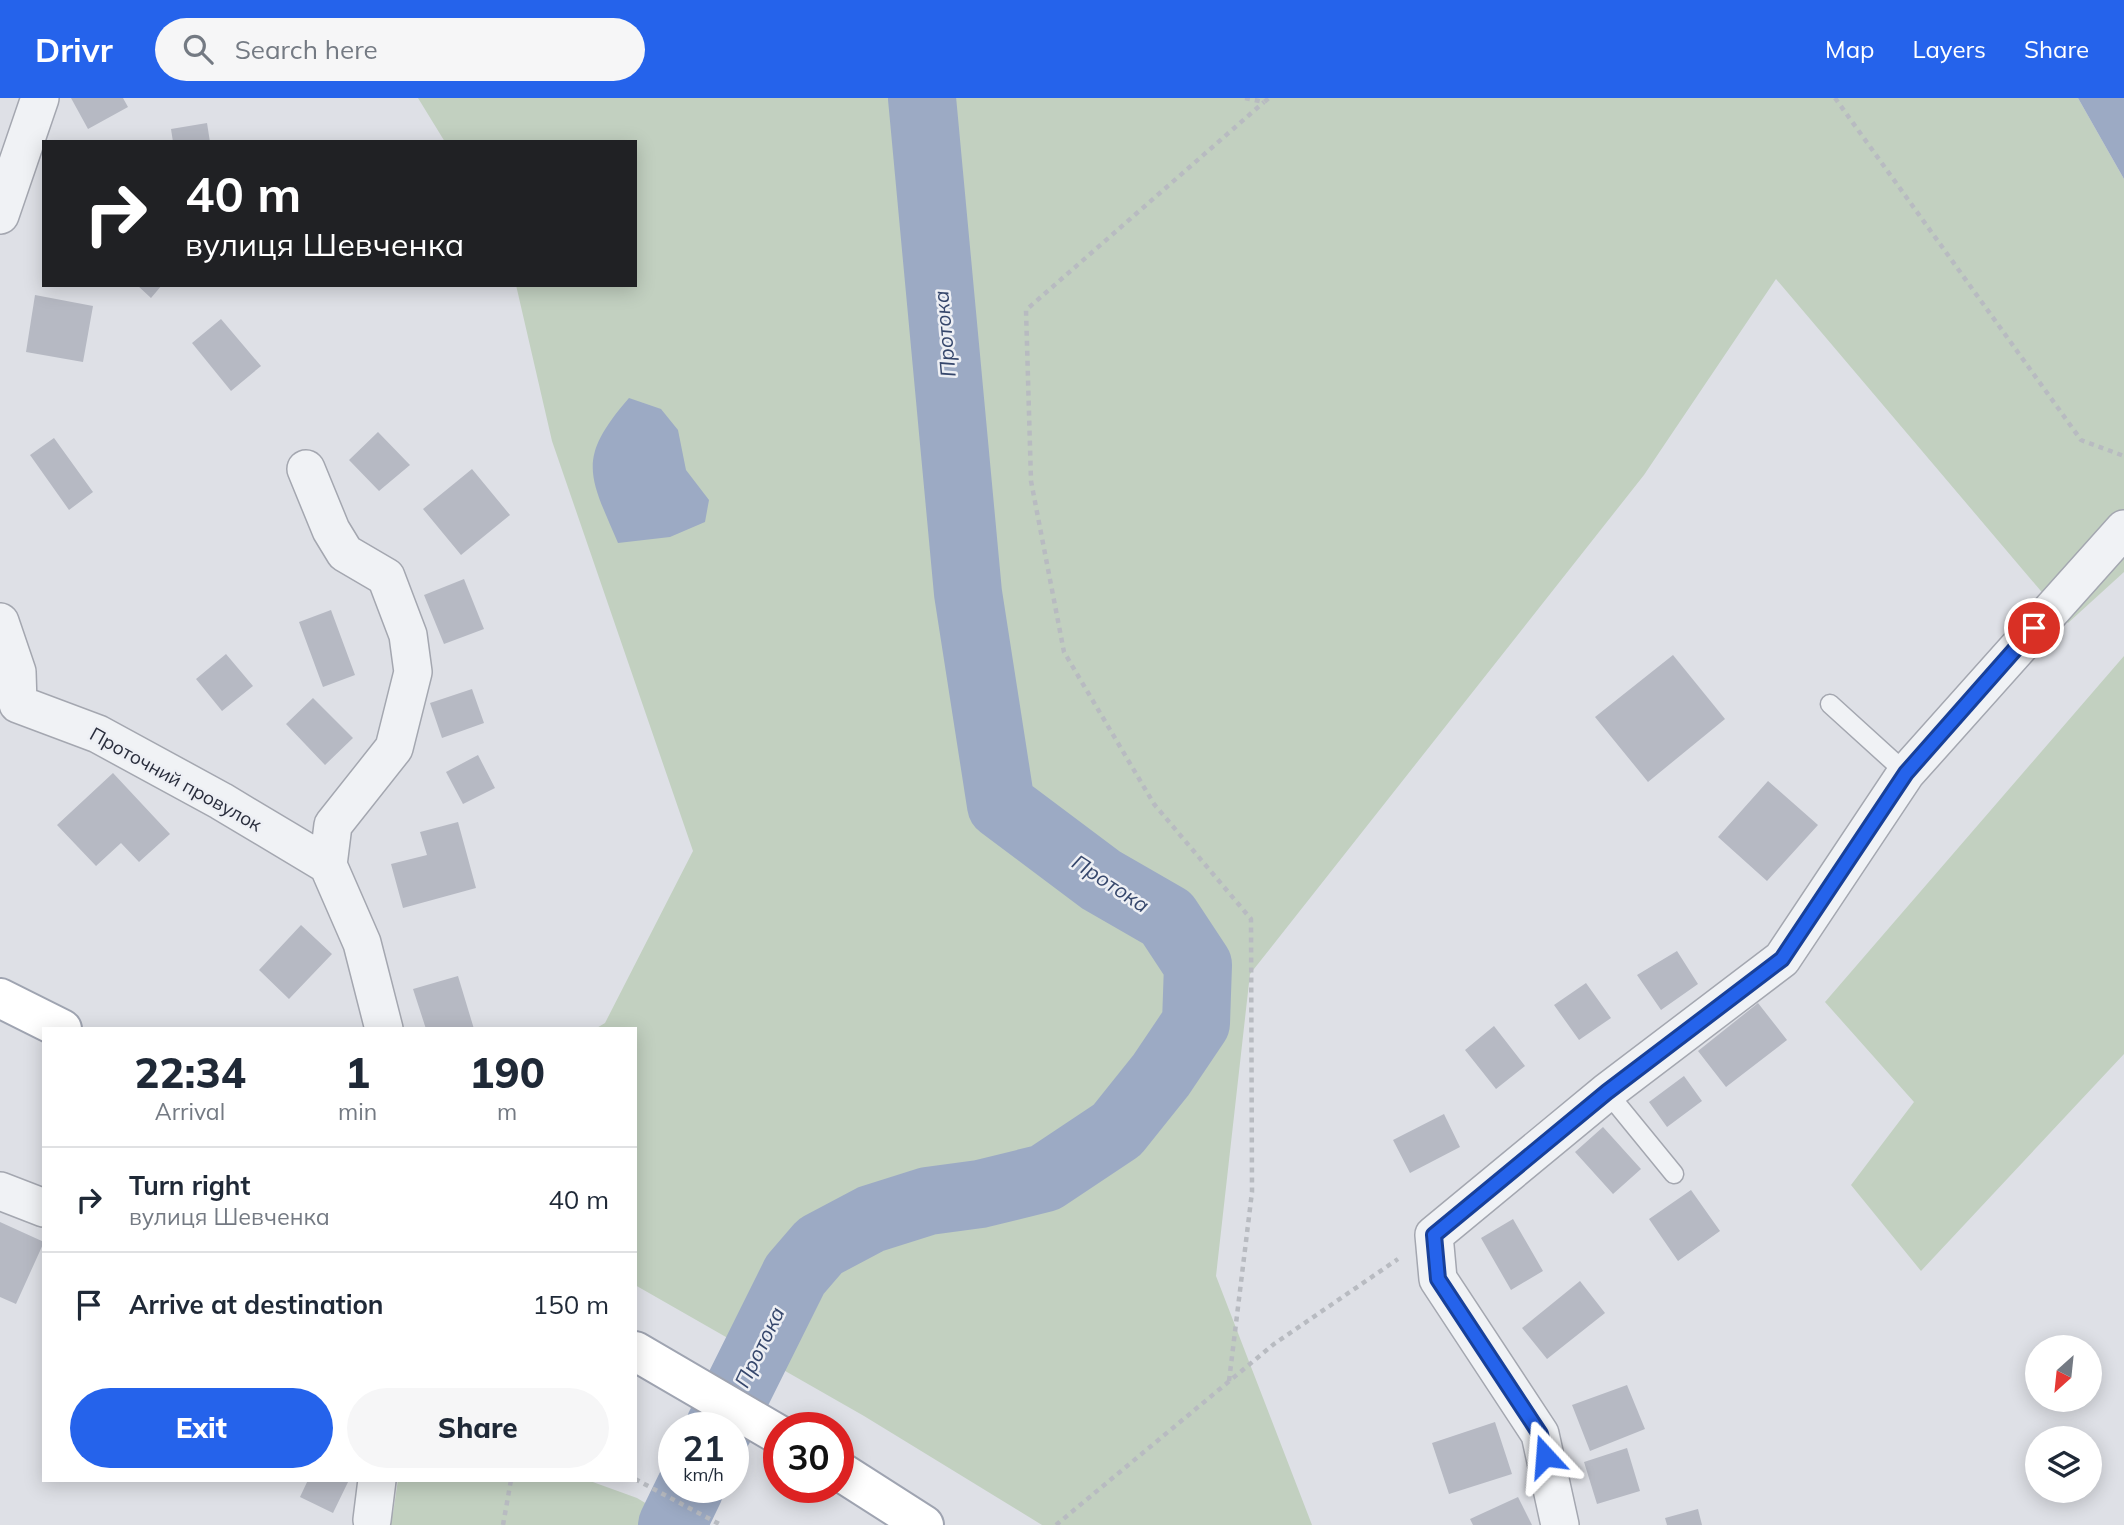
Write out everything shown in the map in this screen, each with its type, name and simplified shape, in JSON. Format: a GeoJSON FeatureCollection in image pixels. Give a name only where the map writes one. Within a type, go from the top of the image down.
{"type":"FeatureCollection","features":[{"type":"Feature","properties":{"kind":"main road"},"geometry":{"type":"LineString","coordinates":[[0,998],[58,1027]]}},
{"type":"Feature","properties":{"kind":"main road"},"geometry":{"type":"LineString","coordinates":[[637,1352],[763,1426]]}},
{"type":"Feature","properties":{"kind":"main road"},"geometry":{"type":"LineString","coordinates":[[854,1480],[924,1525]]}},
{"type":"Feature","properties":{"kind":"street"},"geometry":{"type":"LineString","coordinates":[[0,215],[7,170],[40,98]]}},
{"type":"Feature","properties":{"kind":"street"},"geometry":{"type":"LineString","coordinates":[[306,469],[331,530],[345,553],[386,577],[408,635],[414,672],[394,748],[332,825],[328,865],[362,943],[383,1027]]}},
{"type":"Feature","properties":{"kind":"street"},"geometry":{"type":"LineString","coordinates":[[1560,1525],[1540,1434],[1438,1279],[1434,1235],[1607,1092],[1782,959],[1906,773],[2124,529]]}},
{"type":"Feature","properties":{"kind":"street","name":"Проточний провулок"},"geometry":{"type":"LineString","coordinates":[[0,622],[17,672],[9,707],[98,734],[221,801],[328,865]]}},
{"type":"Feature","properties":{"kind":"street"},"geometry":{"type":"LineString","coordinates":[[0,1191],[42,1207]]}},
{"type":"Feature","properties":{"kind":"street"},"geometry":{"type":"LineString","coordinates":[[372,1520],[377,1482]]}},
{"type":"Feature","properties":{"kind":"lane"},"geometry":{"type":"LineString","coordinates":[[1830,704],[1906,773]]}},
{"type":"Feature","properties":{"kind":"lane"},"geometry":{"type":"LineString","coordinates":[[1607,1092],[1674,1174]]}},
{"type":"Feature","properties":{"kind":"path"},"geometry":{"type":"LineString","coordinates":[[1245,98],[1267,100]]}},
{"type":"Feature","properties":{"kind":"path"},"geometry":{"type":"LineString","coordinates":[[1836,98],[2081,440],[2124,456]]}},
{"type":"Feature","properties":{"kind":"path"},"geometry":{"type":"LineString","coordinates":[[1229,1381],[1252,1192],[1251,919],[1154,804],[1064,652],[1031,481],[1026,310],[1267,100]]}},
{"type":"Feature","properties":{"kind":"path"},"geometry":{"type":"LineString","coordinates":[[1056,1525],[1275,1344],[1434,1235]]}},
{"type":"Feature","properties":{"kind":"path"},"geometry":{"type":"LineString","coordinates":[[637,1480],[721,1525]]}},
{"type":"Feature","properties":{"kind":"path"},"geometry":{"type":"LineString","coordinates":[[503,1525],[511,1482]]}},
{"type":"Feature","properties":{"kind":"green space"},"geometry":{"type":"Polygon","coordinates":[[[418,98],[2078,98],[2124,179],[2124,572],[2068,623],[1776,279],[1644,475],[1250,974],[1216,1276],[1312,1525],[1042,1525],[864,1416],[637,1286],[637,1027],[598,1027],[605,1023],[693,851],[552,441],[516,287],[637,287],[637,140],[444,140],[418,98]]]}},
{"type":"Feature","properties":{"kind":"green space"},"geometry":{"type":"Polygon","coordinates":[[[2124,656],[2124,1054],[1921,1271],[1851,1185],[1914,1102],[1825,1002],[2124,656]]]}},
{"type":"Feature","properties":{"kind":"green space"},"geometry":{"type":"Polygon","coordinates":[[[398,1482],[593,1482],[637,1498],[682,1525],[386,1525],[393,1513],[398,1482]]]}},
{"type":"Feature","properties":{"kind":"water"},"geometry":{"type":"Polygon","coordinates":[[[2078,98],[2124,98],[2124,179],[2078,98]]]}},
{"type":"Feature","properties":{"kind":"water"},"geometry":{"type":"Polygon","coordinates":[[[629,398],[661,409],[678,430],[686,470],[709,500],[705,522],[670,537],[618,543],[600,500],[593,468],[601,437],[629,398]]]}},
{"type":"Feature","properties":{"kind":"building"},"geometry":{"type":"Polygon","coordinates":[[[71,98],[123,98],[128,107],[88,129],[71,98]]]}},
{"type":"Feature","properties":{"kind":"building"},"geometry":{"type":"Polygon","coordinates":[[[207,123],[210,140],[173,140],[171,129],[207,123]]]}},
{"type":"Feature","properties":{"kind":"building"},"geometry":{"type":"Polygon","coordinates":[[[139,287],[160,287],[151,298],[139,287]]]}},
{"type":"Feature","properties":{"kind":"building"},"geometry":{"type":"Polygon","coordinates":[[[35,295],[93,306],[83,362],[26,352],[35,295]]]}},
{"type":"Feature","properties":{"kind":"building"},"geometry":{"type":"Polygon","coordinates":[[[221,319],[261,366],[231,391],[192,343],[221,319]]]}},
{"type":"Feature","properties":{"kind":"building"},"geometry":{"type":"Polygon","coordinates":[[[378,432],[410,465],[379,491],[349,460],[378,432]]]}},
{"type":"Feature","properties":{"kind":"building"},"geometry":{"type":"Polygon","coordinates":[[[54,438],[93,492],[69,510],[30,455],[54,438]]]}},
{"type":"Feature","properties":{"kind":"building"},"geometry":{"type":"Polygon","coordinates":[[[472,469],[510,515],[461,555],[423,509],[472,469]]]}},
{"type":"Feature","properties":{"kind":"building"},"geometry":{"type":"Polygon","coordinates":[[[464,579],[484,629],[444,644],[424,595],[464,579]]]}},
{"type":"Feature","properties":{"kind":"building"},"geometry":{"type":"Polygon","coordinates":[[[331,610],[355,675],[323,687],[299,622],[331,610]]]}},
{"type":"Feature","properties":{"kind":"building"},"geometry":{"type":"Polygon","coordinates":[[[226,654],[253,686],[222,711],[196,679],[226,654]]]}},
{"type":"Feature","properties":{"kind":"building"},"geometry":{"type":"Polygon","coordinates":[[[1673,655],[1725,719],[1648,782],[1595,717],[1673,655]]]}},
{"type":"Feature","properties":{"kind":"building"},"geometry":{"type":"Polygon","coordinates":[[[472,689],[484,723],[442,738],[430,703],[472,689]]]}},
{"type":"Feature","properties":{"kind":"building"},"geometry":{"type":"Polygon","coordinates":[[[313,698],[353,738],[325,765],[286,724],[313,698]]]}},
{"type":"Feature","properties":{"kind":"building"},"geometry":{"type":"Polygon","coordinates":[[[478,755],[495,788],[463,804],[446,772],[478,755]]]}},
{"type":"Feature","properties":{"kind":"building"},"geometry":{"type":"Polygon","coordinates":[[[113,773],[170,834],[139,862],[121,843],[96,866],[57,825],[113,773]]]}},
{"type":"Feature","properties":{"kind":"building"},"geometry":{"type":"Polygon","coordinates":[[[1768,781],[1818,825],[1767,881],[1718,837],[1768,781]]]}},
{"type":"Feature","properties":{"kind":"building"},"geometry":{"type":"Polygon","coordinates":[[[458,822],[476,888],[403,908],[391,864],[427,855],[420,832],[458,822]]]}},
{"type":"Feature","properties":{"kind":"building"},"geometry":{"type":"Polygon","coordinates":[[[301,925],[332,954],[289,999],[259,970],[301,925]]]}},
{"type":"Feature","properties":{"kind":"building"},"geometry":{"type":"Polygon","coordinates":[[[1677,951],[1698,984],[1661,1010],[1637,975],[1677,951]]]}},
{"type":"Feature","properties":{"kind":"building"},"geometry":{"type":"Polygon","coordinates":[[[458,976],[473,1027],[425,1027],[413,989],[458,976]]]}},
{"type":"Feature","properties":{"kind":"building"},"geometry":{"type":"Polygon","coordinates":[[[1586,983],[1611,1018],[1579,1040],[1554,1005],[1586,983]]]}},
{"type":"Feature","properties":{"kind":"building"},"geometry":{"type":"Polygon","coordinates":[[[1758,1003],[1787,1040],[1726,1087],[1698,1051],[1758,1003]]]}},
{"type":"Feature","properties":{"kind":"building"},"geometry":{"type":"Polygon","coordinates":[[[1494,1026],[1525,1066],[1496,1089],[1465,1050],[1494,1026]]]}},
{"type":"Feature","properties":{"kind":"building"},"geometry":{"type":"Polygon","coordinates":[[[1684,1076],[1702,1101],[1667,1127],[1649,1102],[1684,1076]]]}},
{"type":"Feature","properties":{"kind":"building"},"geometry":{"type":"Polygon","coordinates":[[[1444,1114],[1460,1147],[1410,1173],[1393,1140],[1444,1114]]]}},
{"type":"Feature","properties":{"kind":"building"},"geometry":{"type":"Polygon","coordinates":[[[1603,1127],[1641,1169],[1613,1194],[1575,1152],[1603,1127]]]}},
{"type":"Feature","properties":{"kind":"building"},"geometry":{"type":"Polygon","coordinates":[[[1691,1190],[1720,1231],[1678,1261],[1649,1219],[1691,1190]]]}},
{"type":"Feature","properties":{"kind":"building"},"geometry":{"type":"Polygon","coordinates":[[[1513,1219],[1543,1271],[1511,1290],[1481,1238],[1513,1219]]]}},
{"type":"Feature","properties":{"kind":"building"},"geometry":{"type":"Polygon","coordinates":[[[0,1222],[42,1241],[42,1246],[16,1304],[0,1297],[0,1222]]]}},
{"type":"Feature","properties":{"kind":"building"},"geometry":{"type":"Polygon","coordinates":[[[1580,1281],[1605,1313],[1547,1359],[1522,1328],[1580,1281]]]}},
{"type":"Feature","properties":{"kind":"building"},"geometry":{"type":"Polygon","coordinates":[[[1627,1385],[1645,1429],[1590,1451],[1572,1405],[1627,1385]]]}},
{"type":"Feature","properties":{"kind":"building"},"geometry":{"type":"Polygon","coordinates":[[[1495,1422],[1512,1474],[1449,1494],[1432,1443],[1495,1422]]]}},
{"type":"Feature","properties":{"kind":"building"},"geometry":{"type":"Polygon","coordinates":[[[1627,1448],[1640,1491],[1597,1504],[1584,1462],[1627,1448]]]}},
{"type":"Feature","properties":{"kind":"building"},"geometry":{"type":"Polygon","coordinates":[[[307,1482],[348,1482],[333,1513],[300,1497],[307,1482]]]}},
{"type":"Feature","properties":{"kind":"building"},"geometry":{"type":"Polygon","coordinates":[[[1518,1497],[1532,1525],[1473,1525],[1470,1519],[1518,1497]]]}},
{"type":"Feature","properties":{"kind":"building"},"geometry":{"type":"Polygon","coordinates":[[[1698,1509],[1702,1525],[1667,1525],[1665,1518],[1698,1509]]]}},
{"type":"Feature","properties":{"kind":"waterway","name":"Протока"},"geometry":{"type":"LineString","coordinates":[[727,1412],[795,1275],[820,1246],[871,1219],[928,1201],[980,1194],[1045,1178],[1117,1130],[1161,1075],[1196,1023],[1198,965],[1167,918],[1101,880],[1001,805],[968,593],[922,98]]}},
{"type":"Feature","properties":{"kind":"waterway","name":"Протока"},"geometry":{"type":"LineString","coordinates":[[672,1525],[683,1503]]}},
{"type":"Feature","properties":{"kind":"route"},"geometry":{"type":"LineString","coordinates":[[1545,1456],[1540,1434],[1438,1279],[1434,1235],[1607,1092],[1782,959],[1906,773],[2034,628]]}}]}
